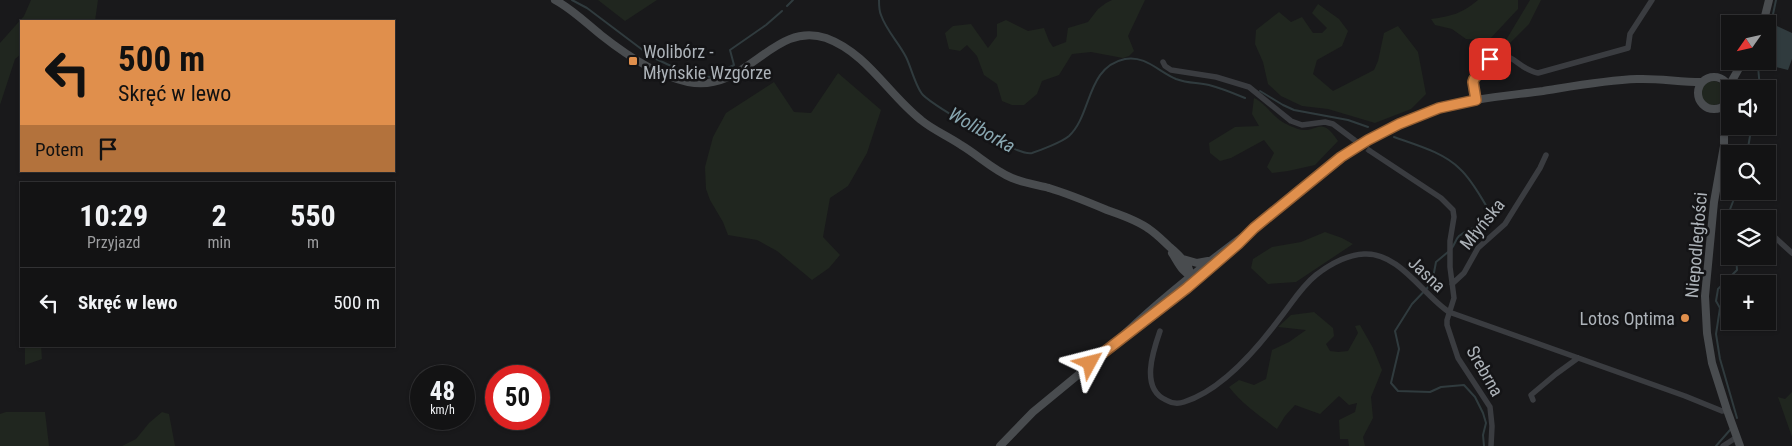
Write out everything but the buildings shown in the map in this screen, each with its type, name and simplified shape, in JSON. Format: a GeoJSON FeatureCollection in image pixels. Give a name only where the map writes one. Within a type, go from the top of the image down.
{"type":"FeatureCollection","features":[{"type":"Feature","properties":{"kind":"main road"},"geometry":{"type":"LineString","coordinates":[[555,0],[602,36],[642,63],[677,80],[691,83],[719,80],[736,74],[789,39],[810,35],[828,39],[847,48],[866,63],[922,120],[1001,173],[1018,180],[1050,188],[1126,217],[1149,229],[1183,259],[1190,270],[1191,276]]}},
{"type":"Feature","properties":{"kind":"main road"},"geometry":{"type":"LineString","coordinates":[[1765,15],[1769,0]]}},
{"type":"Feature","properties":{"kind":"main road"},"geometry":{"type":"LineString","coordinates":[[1185,286],[1191,276],[1254,228],[1326,168],[1368,140],[1399,124],[1439,108],[1476,100],[1637,79],[1701,82],[1709,77],[1719,77],[1731,70]]}},
{"type":"Feature","properties":{"kind":"main road"},"geometry":{"type":"LineString","coordinates":[[1719,77],[1722,80]]}},
{"type":"Feature","properties":{"kind":"main road"},"geometry":{"type":"LineString","coordinates":[[1679,82],[1697,93]]}},
{"type":"Feature","properties":{"kind":"main road"},"geometry":{"type":"LineString","coordinates":[[1701,82],[1697,93],[1700,103],[1714,109],[1721,106]]}},
{"type":"Feature","properties":{"kind":"main road"},"geometry":{"type":"LineString","coordinates":[[1714,109],[1721,124]]}},
{"type":"Feature","properties":{"kind":"main road","name":"Niepodległości"},"geometry":{"type":"LineString","coordinates":[[1725,135],[1709,247],[1705,296],[1707,333],[1711,356],[1740,446]]}},
{"type":"Feature","properties":{"kind":"main road"},"geometry":{"type":"LineString","coordinates":[[1000,446],[1033,412],[1114,344],[1141,318],[1203,274],[1254,228]]}},
{"type":"Feature","properties":{"kind":"main road"},"geometry":{"type":"LineString","coordinates":[[1166,243],[1185,275],[1185,286]]}},
{"type":"Feature","properties":{"kind":"main road"},"geometry":{"type":"LineString","coordinates":[[1183,259],[1197,263],[1210,261]]}},
{"type":"Feature","properties":{"kind":"main road"},"geometry":{"type":"LineString","coordinates":[[1183,271],[1191,276],[1203,274]]}},
{"type":"Feature","properties":{"kind":"street"},"geometry":{"type":"LineString","coordinates":[[1476,100],[1474,79],[1486,62],[1498,55],[1508,56],[1528,69],[1538,72],[1628,48],[1630,34],[1652,0]]}},
{"type":"Feature","properties":{"kind":"street"},"geometry":{"type":"LineString","coordinates":[[1163,62],[1171,70],[1216,77],[1249,87],[1291,121],[1302,124],[1325,122],[1333,124],[1353,139]]}},
{"type":"Feature","properties":{"kind":"street"},"geometry":{"type":"LineString","coordinates":[[1370,151],[1435,194],[1450,207],[1454,216],[1450,246],[1450,276],[1454,298],[1449,312]]}},
{"type":"Feature","properties":{"kind":"street","name":"Młyńska"},"geometry":{"type":"LineString","coordinates":[[1452,284],[1464,273],[1478,248],[1505,224],[1546,155]]}},
{"type":"Feature","properties":{"kind":"street"},"geometry":{"type":"LineString","coordinates":[[1776,238],[1792,253]]}},
{"type":"Feature","properties":{"kind":"street","name":"Jasna"},"geometry":{"type":"LineString","coordinates":[[1160,331],[1151,365],[1152,384],[1163,400],[1182,403],[1212,387],[1240,364],[1264,338],[1308,283],[1317,275],[1352,255],[1366,254],[1378,256],[1402,269],[1437,304],[1449,312],[1722,411],[1727,410]]}},
{"type":"Feature","properties":{"kind":"street","name":"Srebrna"},"geometry":{"type":"LineString","coordinates":[[1449,312],[1447,325],[1458,358],[1490,407],[1492,426],[1491,446]]}},
{"type":"Feature","properties":{"kind":"street"},"geometry":{"type":"LineString","coordinates":[[1533,400],[1531,396],[1578,358]]}},
{"type":"Feature","properties":{"kind":"street"},"geometry":{"type":"LineString","coordinates":[[1723,446],[1737,437]]}},
{"type":"Feature","properties":{"kind":"shaded area"},"geometry":{"type":"Polygon","coordinates":[[[31,0],[98,0],[95,20],[20,20],[31,0]]]}},
{"type":"Feature","properties":{"kind":"shaded area"},"geometry":{"type":"Polygon","coordinates":[[[598,0],[657,0],[625,21],[598,0]]]}},
{"type":"Feature","properties":{"kind":"shaded area"},"geometry":{"type":"Polygon","coordinates":[[[1112,0],[1145,0],[1128,36],[1134,51],[1129,56],[1123,58],[1091,52],[1072,54],[1059,75],[1042,81],[1037,94],[1024,105],[1012,105],[1002,101],[997,84],[984,75],[977,56],[967,45],[960,51],[949,49],[945,33],[953,26],[971,24],[988,48],[997,36],[997,24],[1006,20],[1028,31],[1044,28],[1053,47],[1066,42],[1068,28],[1088,22],[1098,9],[1112,0]]]}},
{"type":"Feature","properties":{"kind":"shaded area"},"geometry":{"type":"Polygon","coordinates":[[[1478,0],[1518,0],[1518,9],[1489,40],[1466,39],[1452,29],[1435,25],[1431,19],[1456,14],[1478,0]]]}},
{"type":"Feature","properties":{"kind":"shaded area"},"geometry":{"type":"Polygon","coordinates":[[[1530,0],[1541,0],[1529,24],[1510,43],[1506,40],[1530,0]]]}},
{"type":"Feature","properties":{"kind":"shaded area"},"geometry":{"type":"Polygon","coordinates":[[[1318,4],[1339,19],[1348,31],[1342,46],[1317,60],[1313,74],[1333,91],[1374,70],[1378,61],[1384,33],[1398,26],[1418,52],[1426,94],[1411,109],[1375,123],[1328,109],[1302,106],[1281,96],[1268,84],[1263,62],[1255,44],[1256,30],[1279,12],[1291,22],[1302,17],[1313,33],[1322,33],[1327,28],[1312,13],[1318,4]]]}},
{"type":"Feature","properties":{"kind":"shaded area"},"geometry":{"type":"Polygon","coordinates":[[[20,20],[20,55],[15,59],[0,105],[0,43],[20,20]]]}},
{"type":"Feature","properties":{"kind":"shaded area"},"geometry":{"type":"Polygon","coordinates":[[[1777,26],[1792,33],[1792,59],[1788,70],[1776,67],[1777,26]]]}},
{"type":"Feature","properties":{"kind":"shaded area"},"geometry":{"type":"Polygon","coordinates":[[[838,73],[881,110],[867,153],[848,186],[830,198],[823,237],[840,255],[829,268],[812,280],[777,251],[757,240],[728,235],[706,189],[705,167],[713,137],[726,113],[774,82],[794,112],[811,113],[838,73]]]}},
{"type":"Feature","properties":{"kind":"shaded area"},"geometry":{"type":"Polygon","coordinates":[[[1713,81],[1721,84],[1721,102],[1713,105],[1704,102],[1701,93],[1704,84],[1713,81]]]}},
{"type":"Feature","properties":{"kind":"shaded area"},"geometry":{"type":"Polygon","coordinates":[[[1254,98],[1285,123],[1304,130],[1322,126],[1327,128],[1338,141],[1315,165],[1288,171],[1272,173],[1267,167],[1274,153],[1264,140],[1231,158],[1220,161],[1210,153],[1209,143],[1235,127],[1259,126],[1252,114],[1254,98]]]}},
{"type":"Feature","properties":{"kind":"shaded area"},"geometry":{"type":"Polygon","coordinates":[[[1325,232],[1353,244],[1296,282],[1268,284],[1251,268],[1253,259],[1272,247],[1301,242],[1325,232]]]}},
{"type":"Feature","properties":{"kind":"shaded area"},"geometry":{"type":"Polygon","coordinates":[[[1314,312],[1333,328],[1334,336],[1326,344],[1330,351],[1348,351],[1358,333],[1355,326],[1360,325],[1373,348],[1382,370],[1371,397],[1373,418],[1363,437],[1365,446],[1349,446],[1348,439],[1340,439],[1339,420],[1355,412],[1357,403],[1349,405],[1339,396],[1320,414],[1295,405],[1277,429],[1245,404],[1229,387],[1239,380],[1254,385],[1266,379],[1272,350],[1289,342],[1306,330],[1278,327],[1291,315],[1314,312]]]}},
{"type":"Feature","properties":{"kind":"shaded area"},"geometry":{"type":"Polygon","coordinates":[[[25,347],[41,347],[42,359],[25,365],[25,347]]]}},
{"type":"Feature","properties":{"kind":"shaded area"},"geometry":{"type":"Polygon","coordinates":[[[1792,392],[1792,437],[1778,397],[1785,399],[1792,392]]]}},
{"type":"Feature","properties":{"kind":"shaded area"},"geometry":{"type":"Polygon","coordinates":[[[6,412],[45,412],[49,446],[0,446],[0,414],[6,412]]]}},
{"type":"Feature","properties":{"kind":"shaded area"},"geometry":{"type":"Polygon","coordinates":[[[162,412],[169,414],[175,446],[122,446],[136,439],[149,423],[162,412]]]}},
{"type":"Feature","properties":{"kind":"waterway","name":"Woliborka"},"geometry":{"type":"LineString","coordinates":[[572,0],[587,8],[644,51]]}},
{"type":"Feature","properties":{"kind":"waterway","name":"Woliborka"},"geometry":{"type":"LineString","coordinates":[[787,6],[793,0]]}},
{"type":"Feature","properties":{"kind":"waterway","name":"Woliborka"},"geometry":{"type":"LineString","coordinates":[[879,0],[883,21],[906,57],[920,92],[943,110],[977,130],[1024,152],[1036,152],[1069,136],[1082,116],[1096,81],[1103,71],[1112,64],[1125,59],[1139,59],[1176,79],[1214,86],[1245,98]]}},
{"type":"Feature","properties":{"kind":"waterway"},"geometry":{"type":"LineString","coordinates":[[1773,15],[1776,0]]}},
{"type":"Feature","properties":{"kind":"waterway","name":"Woliborka"},"geometry":{"type":"LineString","coordinates":[[652,57],[688,74],[710,77],[734,65],[730,50],[766,25],[782,11]]}},
{"type":"Feature","properties":{"kind":"waterway"},"geometry":{"type":"LineString","coordinates":[[1758,70],[1759,80]]}},
{"type":"Feature","properties":{"kind":"waterway","name":"Woliborka"},"geometry":{"type":"LineString","coordinates":[[1260,91],[1294,110],[1348,120],[1368,127]]}},
{"type":"Feature","properties":{"kind":"waterway"},"geometry":{"type":"LineString","coordinates":[[1748,145],[1750,135]]}},
{"type":"Feature","properties":{"kind":"waterway","name":"Woliborka"},"geometry":{"type":"LineString","coordinates":[[1394,137],[1429,150],[1453,163],[1468,177],[1487,207],[1486,214],[1481,223],[1459,236],[1451,249]]}},
{"type":"Feature","properties":{"kind":"waterway"},"geometry":{"type":"LineString","coordinates":[[1730,210],[1734,200]]}},
{"type":"Feature","properties":{"kind":"waterway","name":"Woliborka"},"geometry":{"type":"LineString","coordinates":[[1448,252],[1436,262],[1432,283],[1412,304],[1395,331],[1399,349],[1391,383],[1398,391],[1430,392],[1441,387],[1464,385],[1475,397],[1483,413],[1486,423],[1483,435],[1484,446]]}},
{"type":"Feature","properties":{"kind":"waterway"},"geometry":{"type":"LineString","coordinates":[[1737,265],[1737,270],[1718,289],[1716,301],[1720,308],[1716,334],[1720,359],[1737,418]]}},
{"type":"Feature","properties":{"kind":"waterway"},"geometry":{"type":"LineString","coordinates":[[1716,446],[1730,430]]}},
{"type":"Feature","properties":{"kind":"tunnel"},"geometry":{"type":"LineString","coordinates":[[1353,139],[1370,151]]}},
{"type":"Feature","properties":{"kind":"place","name":"Wolibórz - Młyńskie Wzgórze"},"geometry":{"type":"Point","coordinates":[633,61]}},
{"type":"Feature","properties":{"kind":"place","name":"Lotos Optima"},"geometry":{"type":"Point","coordinates":[1685,318]}},
{"type":"Feature","properties":{"kind":"route"},"geometry":{"type":"LineString","coordinates":[[1090,363],[1220,261],[1254,228],[1341,157],[1399,124],[1439,108],[1476,100],[1474,79],[1476,74],[1490,59]]}}]}
